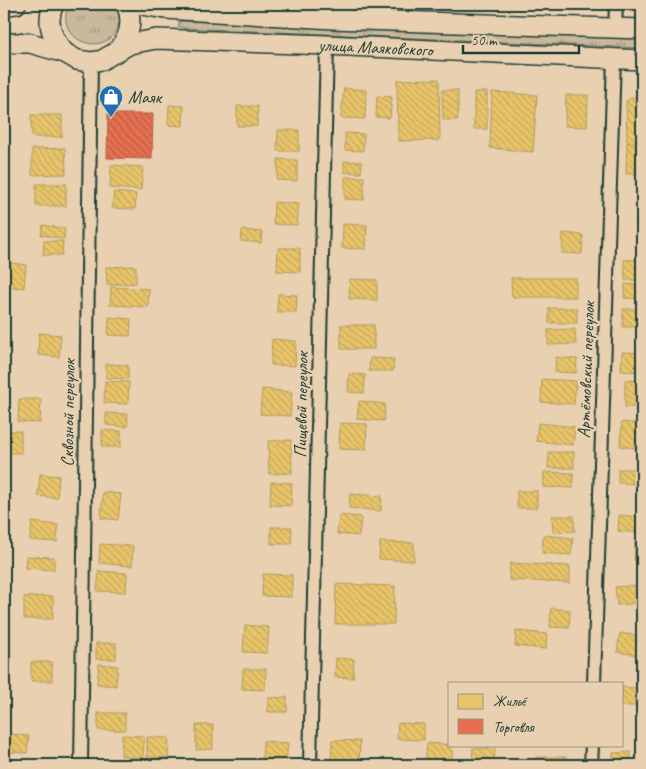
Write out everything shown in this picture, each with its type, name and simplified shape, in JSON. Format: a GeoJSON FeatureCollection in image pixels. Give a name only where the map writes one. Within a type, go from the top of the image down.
{"type":"FeatureCollection","features":[{"type":"Feature","properties":{"kind":"main road"},"geometry":{"type":"LineString","coordinates":[[4,6],[16,4]]}},
{"type":"Feature","properties":{"kind":"main road"},"geometry":{"type":"LineString","coordinates":[[54,4],[51,9],[49,22],[57,45],[65,53]]}},
{"type":"Feature","properties":{"kind":"main road"},"geometry":{"type":"LineString","coordinates":[[113,55],[128,36],[131,22],[126,4]]}},
{"type":"Feature","properties":{"kind":"main road","name":"улица Маяковского"},"geometry":{"type":"LineString","coordinates":[[136,4],[165,9],[333,19],[642,29]]}},
{"type":"Feature","properties":{"kind":"main road","name":"улица Маяковского"},"geometry":{"type":"LineString","coordinates":[[91,62],[113,55],[130,44],[156,39],[642,60]]}},
{"type":"Feature","properties":{"kind":"main road"},"geometry":{"type":"LineString","coordinates":[[4,43],[30,43],[65,53],[77,60],[91,62]]}},
{"type":"Feature","properties":{"kind":"street"},"geometry":{"type":"LineString","coordinates":[[615,28],[616,4]]}},
{"type":"Feature","properties":{"kind":"street","name":"Пищевой переулок"},"geometry":{"type":"LineString","coordinates":[[310,765],[327,45]]}},
{"type":"Feature","properties":{"kind":"street","name":"Артёмовский переулок"},"geometry":{"type":"LineString","coordinates":[[594,682],[614,58]]}},
{"type":"Feature","properties":{"kind":"street","name":"Сквозной переулок"},"geometry":{"type":"LineString","coordinates":[[81,765],[91,62]]}},
{"type":"Feature","properties":{"kind":"street"},"geometry":{"type":"LineString","coordinates":[[591,765],[592,746]]}},
{"type":"Feature","properties":{"kind":"green space"},"geometry":{"type":"Polygon","coordinates":[[[69,4],[117,4],[120,20],[112,37],[103,42],[93,44],[83,42],[74,36],[68,28],[66,17],[69,4]]]}},
{"type":"Feature","properties":{"kind":"green space"},"geometry":{"type":"Polygon","coordinates":[[[180,21],[642,38],[642,48],[184,28],[178,26],[180,21]]]}},
{"type":"Feature","properties":{"kind":"building: Жильё"},"geometry":{"type":"Polygon","coordinates":[[[439,79],[440,140],[398,141],[397,80],[439,79]]]}},
{"type":"Feature","properties":{"kind":"building: Жильё"},"geometry":{"type":"Polygon","coordinates":[[[344,88],[366,90],[365,119],[341,118],[344,88]]]}},
{"type":"Feature","properties":{"kind":"building: Жильё"},"geometry":{"type":"Polygon","coordinates":[[[442,90],[458,90],[458,120],[443,120],[442,90]]]}},
{"type":"Feature","properties":{"kind":"building: Жильё"},"geometry":{"type":"Polygon","coordinates":[[[474,92],[487,92],[487,129],[474,129],[474,92]]]}},
{"type":"Feature","properties":{"kind":"building: Жильё"},"geometry":{"type":"Polygon","coordinates":[[[492,92],[537,95],[533,152],[490,148],[492,92]]]}},
{"type":"Feature","properties":{"kind":"building: Жильё"},"geometry":{"type":"Polygon","coordinates":[[[566,95],[588,95],[587,127],[565,126],[566,95]]]}},
{"type":"Feature","properties":{"kind":"building: Жильё"},"geometry":{"type":"Polygon","coordinates":[[[377,96],[392,97],[390,118],[376,117],[377,96]]]}},
{"type":"Feature","properties":{"kind":"building: Жильё"},"geometry":{"type":"Polygon","coordinates":[[[633,97],[642,97],[642,143],[627,143],[626,101],[633,97]]]}},
{"type":"Feature","properties":{"kind":"building: Жильё"},"geometry":{"type":"Polygon","coordinates":[[[169,105],[184,106],[183,126],[168,125],[169,105]]]}},
{"type":"Feature","properties":{"kind":"building: Жильё"},"geometry":{"type":"Polygon","coordinates":[[[237,106],[258,106],[257,126],[237,126],[237,106]]]}},
{"type":"Feature","properties":{"kind":"building: Жильё"},"geometry":{"type":"Polygon","coordinates":[[[31,115],[62,115],[62,137],[32,137],[31,115]]]}},
{"type":"Feature","properties":{"kind":"building: Жильё"},"geometry":{"type":"Polygon","coordinates":[[[278,130],[299,130],[299,151],[277,151],[278,130]]]}},
{"type":"Feature","properties":{"kind":"building: Жильё"},"geometry":{"type":"Polygon","coordinates":[[[345,133],[364,134],[363,151],[345,150],[345,133]]]}},
{"type":"Feature","properties":{"kind":"building: Жильё"},"geometry":{"type":"Polygon","coordinates":[[[6,141],[7,162],[4,162],[4,142],[6,141]]]}},
{"type":"Feature","properties":{"kind":"building: Жильё"},"geometry":{"type":"Polygon","coordinates":[[[627,143],[642,143],[642,174],[626,174],[627,143]]]}},
{"type":"Feature","properties":{"kind":"building: Жильё"},"geometry":{"type":"Polygon","coordinates":[[[65,148],[66,174],[32,175],[32,149],[65,148]]]}},
{"type":"Feature","properties":{"kind":"building: Жильё"},"geometry":{"type":"Polygon","coordinates":[[[278,159],[297,160],[297,181],[277,180],[278,159]]]}},
{"type":"Feature","properties":{"kind":"building: Жильё"},"geometry":{"type":"Polygon","coordinates":[[[344,161],[362,162],[361,173],[344,172],[344,161]]]}},
{"type":"Feature","properties":{"kind":"building: Жильё"},"geometry":{"type":"Polygon","coordinates":[[[111,165],[143,167],[141,190],[110,188],[111,165]]]}},
{"type":"Feature","properties":{"kind":"building: Жильё"},"geometry":{"type":"Polygon","coordinates":[[[345,177],[364,177],[364,200],[345,199],[345,177]]]}},
{"type":"Feature","properties":{"kind":"building: Жильё"},"geometry":{"type":"Polygon","coordinates":[[[36,184],[66,184],[66,206],[36,206],[36,184]]]}},
{"type":"Feature","properties":{"kind":"building: Жильё"},"geometry":{"type":"Polygon","coordinates":[[[114,192],[136,194],[135,209],[112,208],[114,192]]]}},
{"type":"Feature","properties":{"kind":"building: Жильё"},"geometry":{"type":"Polygon","coordinates":[[[274,202],[299,204],[297,225],[273,224],[274,202]]]}},
{"type":"Feature","properties":{"kind":"building: Жильё"},"geometry":{"type":"Polygon","coordinates":[[[343,224],[367,225],[366,249],[342,248],[343,224]]]}},
{"type":"Feature","properties":{"kind":"building: Жильё"},"geometry":{"type":"Polygon","coordinates":[[[43,225],[65,229],[64,239],[41,235],[43,225]]]}},
{"type":"Feature","properties":{"kind":"building: Жильё"},"geometry":{"type":"Polygon","coordinates":[[[242,230],[262,232],[261,243],[241,241],[242,230]]]}},
{"type":"Feature","properties":{"kind":"building: Жильё"},"geometry":{"type":"Polygon","coordinates":[[[563,233],[583,235],[582,254],[562,253],[563,233]]]}},
{"type":"Feature","properties":{"kind":"building: Жильё"},"geometry":{"type":"Polygon","coordinates":[[[44,241],[63,241],[62,255],[43,255],[44,241]]]}},
{"type":"Feature","properties":{"kind":"building: Жильё"},"geometry":{"type":"Polygon","coordinates":[[[278,248],[300,248],[300,272],[277,271],[278,248]]]}},
{"type":"Feature","properties":{"kind":"building: Жильё"},"geometry":{"type":"Polygon","coordinates":[[[642,259],[642,280],[625,280],[624,260],[642,259]]]}},
{"type":"Feature","properties":{"kind":"building: Жильё"},"geometry":{"type":"Polygon","coordinates":[[[5,262],[26,265],[24,288],[4,286],[5,262]]]}},
{"type":"Feature","properties":{"kind":"building: Жильё"},"geometry":{"type":"Polygon","coordinates":[[[136,266],[136,283],[107,285],[106,267],[136,266]]]}},
{"type":"Feature","properties":{"kind":"building: Жильё"},"geometry":{"type":"Polygon","coordinates":[[[511,278],[576,278],[576,297],[512,297],[511,278]]]}},
{"type":"Feature","properties":{"kind":"building: Жильё"},"geometry":{"type":"Polygon","coordinates":[[[350,279],[377,280],[377,300],[349,299],[350,279]]]}},
{"type":"Feature","properties":{"kind":"building: Жильё"},"geometry":{"type":"Polygon","coordinates":[[[625,284],[642,285],[642,299],[624,298],[625,284]]]}},
{"type":"Feature","properties":{"kind":"building: Жильё"},"geometry":{"type":"Polygon","coordinates":[[[111,287],[149,289],[148,307],[110,305],[111,287]]]}},
{"type":"Feature","properties":{"kind":"building: Жильё"},"geometry":{"type":"Polygon","coordinates":[[[278,294],[297,295],[296,312],[277,312],[278,294]]]}},
{"type":"Feature","properties":{"kind":"building: Жильё"},"geometry":{"type":"Polygon","coordinates":[[[549,308],[577,308],[577,323],[549,323],[549,308]]]}},
{"type":"Feature","properties":{"kind":"building: Жильё"},"geometry":{"type":"Polygon","coordinates":[[[623,309],[642,309],[642,327],[623,327],[623,309]]]}},
{"type":"Feature","properties":{"kind":"building: Жильё"},"geometry":{"type":"Polygon","coordinates":[[[109,317],[131,319],[130,336],[108,335],[109,317]]]}},
{"type":"Feature","properties":{"kind":"building: Жильё"},"geometry":{"type":"Polygon","coordinates":[[[341,325],[374,325],[374,349],[341,349],[341,325]]]}},
{"type":"Feature","properties":{"kind":"building: Жильё"},"geometry":{"type":"Polygon","coordinates":[[[575,329],[576,344],[548,345],[548,330],[575,329]]]}},
{"type":"Feature","properties":{"kind":"building: Жильё"},"geometry":{"type":"Polygon","coordinates":[[[39,333],[61,335],[59,357],[38,355],[39,333]]]}},
{"type":"Feature","properties":{"kind":"building: Жильё"},"geometry":{"type":"Polygon","coordinates":[[[272,339],[296,341],[295,366],[271,365],[272,339]]]}},
{"type":"Feature","properties":{"kind":"building: Жильё"},"geometry":{"type":"Polygon","coordinates":[[[622,352],[642,353],[642,372],[621,371],[622,352]]]}},
{"type":"Feature","properties":{"kind":"building: Жильё"},"geometry":{"type":"Polygon","coordinates":[[[556,357],[577,359],[576,373],[555,372],[556,357]]]}},
{"type":"Feature","properties":{"kind":"building: Жильё"},"geometry":{"type":"Polygon","coordinates":[[[370,358],[394,359],[393,371],[369,371],[370,358]]]}},
{"type":"Feature","properties":{"kind":"building: Жильё"},"geometry":{"type":"Polygon","coordinates":[[[106,364],[128,365],[128,379],[106,378],[106,364]]]}},
{"type":"Feature","properties":{"kind":"building: Жильё"},"geometry":{"type":"Polygon","coordinates":[[[349,374],[365,375],[364,393],[348,392],[349,374]]]}},
{"type":"Feature","properties":{"kind":"building: Жильё"},"geometry":{"type":"Polygon","coordinates":[[[542,379],[576,381],[574,404],[541,402],[542,379]]]}},
{"type":"Feature","properties":{"kind":"building: Жильё"},"geometry":{"type":"Polygon","coordinates":[[[625,380],[642,381],[642,407],[625,407],[625,380]]]}},
{"type":"Feature","properties":{"kind":"building: Жильё"},"geometry":{"type":"Polygon","coordinates":[[[105,381],[129,382],[128,404],[104,403],[105,381]]]}},
{"type":"Feature","properties":{"kind":"building: Жильё"},"geometry":{"type":"Polygon","coordinates":[[[262,389],[292,392],[290,416],[260,414],[262,389]]]}},
{"type":"Feature","properties":{"kind":"building: Жильё"},"geometry":{"type":"Polygon","coordinates":[[[19,399],[41,399],[40,423],[18,422],[19,399]]]}},
{"type":"Feature","properties":{"kind":"building: Жильё"},"geometry":{"type":"Polygon","coordinates":[[[359,401],[385,404],[384,421],[357,419],[359,401]]]}},
{"type":"Feature","properties":{"kind":"building: Жильё"},"geometry":{"type":"Polygon","coordinates":[[[106,413],[128,414],[127,427],[106,425],[106,413]]]}},
{"type":"Feature","properties":{"kind":"building: Жильё"},"geometry":{"type":"Polygon","coordinates":[[[622,422],[642,424],[642,449],[620,446],[622,422]]]}},
{"type":"Feature","properties":{"kind":"building: Жильё"},"geometry":{"type":"Polygon","coordinates":[[[340,423],[367,424],[366,450],[339,449],[340,423]]]}},
{"type":"Feature","properties":{"kind":"building: Жильё"},"geometry":{"type":"Polygon","coordinates":[[[538,423],[575,427],[573,445],[536,441],[538,423]]]}},
{"type":"Feature","properties":{"kind":"building: Жильё"},"geometry":{"type":"Polygon","coordinates":[[[102,430],[121,431],[121,447],[102,447],[102,430]]]}},
{"type":"Feature","properties":{"kind":"building: Жильё"},"geometry":{"type":"Polygon","coordinates":[[[4,431],[21,431],[21,453],[4,453],[4,431]]]}},
{"type":"Feature","properties":{"kind":"building: Жильё"},"geometry":{"type":"Polygon","coordinates":[[[291,440],[292,473],[269,474],[268,441],[291,440]]]}},
{"type":"Feature","properties":{"kind":"building: Жильё"},"geometry":{"type":"Polygon","coordinates":[[[549,452],[574,452],[574,468],[548,468],[549,452]]]}},
{"type":"Feature","properties":{"kind":"building: Жильё"},"geometry":{"type":"Polygon","coordinates":[[[618,469],[639,469],[638,484],[618,483],[618,469]]]}},
{"type":"Feature","properties":{"kind":"building: Жильё"},"geometry":{"type":"Polygon","coordinates":[[[544,472],[573,473],[573,488],[543,487],[544,472]]]}},
{"type":"Feature","properties":{"kind":"building: Жильё"},"geometry":{"type":"Polygon","coordinates":[[[40,474],[59,476],[57,498],[38,496],[40,474]]]}},
{"type":"Feature","properties":{"kind":"building: Жильё"},"geometry":{"type":"Polygon","coordinates":[[[271,482],[292,483],[291,506],[270,505],[271,482]]]}},
{"type":"Feature","properties":{"kind":"building: Жильё"},"geometry":{"type":"Polygon","coordinates":[[[517,491],[537,491],[537,508],[517,508],[517,491]]]}},
{"type":"Feature","properties":{"kind":"building: Жильё"},"geometry":{"type":"Polygon","coordinates":[[[103,492],[121,494],[118,520],[101,518],[103,492]]]}},
{"type":"Feature","properties":{"kind":"building: Жильё"},"geometry":{"type":"Polygon","coordinates":[[[350,494],[382,496],[381,511],[349,508],[350,494]]]}},
{"type":"Feature","properties":{"kind":"building: Жильё"},"geometry":{"type":"Polygon","coordinates":[[[339,515],[361,517],[359,536],[337,534],[339,515]]]}},
{"type":"Feature","properties":{"kind":"building: Жильё"},"geometry":{"type":"Polygon","coordinates":[[[619,515],[642,517],[641,533],[618,531],[619,515]]]}},
{"type":"Feature","properties":{"kind":"building: Жильё"},"geometry":{"type":"Polygon","coordinates":[[[552,516],[574,516],[575,531],[553,532],[552,516]]]}},
{"type":"Feature","properties":{"kind":"building: Жильё"},"geometry":{"type":"Polygon","coordinates":[[[32,522],[58,525],[57,542],[30,540],[32,522]]]}},
{"type":"Feature","properties":{"kind":"building: Жильё"},"geometry":{"type":"Polygon","coordinates":[[[271,527],[292,527],[291,544],[271,544],[271,527]]]}},
{"type":"Feature","properties":{"kind":"building: Жильё"},"geometry":{"type":"Polygon","coordinates":[[[543,535],[573,538],[571,555],[542,553],[543,535]]]}},
{"type":"Feature","properties":{"kind":"building: Жильё"},"geometry":{"type":"Polygon","coordinates":[[[380,542],[414,543],[414,561],[379,559],[380,542]]]}},
{"type":"Feature","properties":{"kind":"building: Жильё"},"geometry":{"type":"Polygon","coordinates":[[[635,542],[642,543],[642,561],[634,560],[635,542]]]}},
{"type":"Feature","properties":{"kind":"building: Жильё"},"geometry":{"type":"Polygon","coordinates":[[[100,544],[133,546],[132,566],[99,563],[100,544]]]}},
{"type":"Feature","properties":{"kind":"building: Жильё"},"geometry":{"type":"Polygon","coordinates":[[[26,556],[54,557],[54,570],[25,568],[26,556]]]}},
{"type":"Feature","properties":{"kind":"building: Жильё"},"geometry":{"type":"Polygon","coordinates":[[[510,563],[570,566],[570,583],[509,580],[510,563]]]}},
{"type":"Feature","properties":{"kind":"building: Жильё"},"geometry":{"type":"Polygon","coordinates":[[[99,571],[127,573],[126,592],[97,591],[99,571]]]}},
{"type":"Feature","properties":{"kind":"building: Жильё"},"geometry":{"type":"Polygon","coordinates":[[[263,574],[292,575],[292,597],[262,596],[263,574]]]}},
{"type":"Feature","properties":{"kind":"building: Жильё"},"geometry":{"type":"Polygon","coordinates":[[[336,584],[395,586],[394,624],[335,624],[336,584]]]}},
{"type":"Feature","properties":{"kind":"building: Жильё"},"geometry":{"type":"Polygon","coordinates":[[[637,585],[639,603],[617,605],[615,587],[637,585]]]}},
{"type":"Feature","properties":{"kind":"building: Жильё"},"geometry":{"type":"Polygon","coordinates":[[[53,596],[53,619],[24,619],[24,597],[53,596]]]}},
{"type":"Feature","properties":{"kind":"building: Жильё"},"geometry":{"type":"Polygon","coordinates":[[[551,608],[570,610],[569,628],[550,627],[551,608]]]}},
{"type":"Feature","properties":{"kind":"building: Жильё"},"geometry":{"type":"Polygon","coordinates":[[[245,625],[269,627],[267,653],[243,652],[245,625]]]}},
{"type":"Feature","properties":{"kind":"building: Жильё"},"geometry":{"type":"Polygon","coordinates":[[[516,631],[547,634],[546,649],[515,646],[516,631]]]}},
{"type":"Feature","properties":{"kind":"building: Жильё"},"geometry":{"type":"Polygon","coordinates":[[[620,633],[641,636],[638,655],[617,652],[620,633]]]}},
{"type":"Feature","properties":{"kind":"building: Жильё"},"geometry":{"type":"Polygon","coordinates":[[[96,643],[116,643],[116,659],[96,659],[96,643]]]}},
{"type":"Feature","properties":{"kind":"building: Жильё"},"geometry":{"type":"Polygon","coordinates":[[[336,658],[354,659],[353,678],[335,677],[336,658]]]}},
{"type":"Feature","properties":{"kind":"building: Жильё"},"geometry":{"type":"Polygon","coordinates":[[[31,662],[52,662],[52,681],[31,681],[31,662]]]}},
{"type":"Feature","properties":{"kind":"building: Жильё"},"geometry":{"type":"Polygon","coordinates":[[[99,664],[118,666],[116,686],[97,684],[99,664]]]}},
{"type":"Feature","properties":{"kind":"building: Жильё"},"geometry":{"type":"Polygon","coordinates":[[[243,669],[266,669],[265,690],[242,689],[243,669]]]}},
{"type":"Feature","properties":{"kind":"building: Жильё"},"geometry":{"type":"Polygon","coordinates":[[[624,687],[637,688],[636,706],[624,706],[624,687]]]}},
{"type":"Feature","properties":{"kind":"building: Жильё"},"geometry":{"type":"Polygon","coordinates":[[[287,697],[287,712],[268,712],[268,698],[287,697]]]}},
{"type":"Feature","properties":{"kind":"building: Жильё"},"geometry":{"type":"Polygon","coordinates":[[[98,713],[125,713],[125,730],[98,730],[98,713]]]}},
{"type":"Feature","properties":{"kind":"building: Жильё"},"geometry":{"type":"Polygon","coordinates":[[[398,723],[424,724],[424,740],[397,739],[398,723]]]}},
{"type":"Feature","properties":{"kind":"building: Жильё"},"geometry":{"type":"Polygon","coordinates":[[[196,725],[213,725],[213,749],[196,750],[196,725]]]}},
{"type":"Feature","properties":{"kind":"building: Жильё"},"geometry":{"type":"Polygon","coordinates":[[[10,734],[29,736],[27,753],[9,752],[10,734]]]}},
{"type":"Feature","properties":{"kind":"building: Жильё"},"geometry":{"type":"Polygon","coordinates":[[[122,735],[144,736],[143,758],[121,756],[122,735]]]}},
{"type":"Feature","properties":{"kind":"building: Жильё"},"geometry":{"type":"Polygon","coordinates":[[[147,737],[169,738],[168,758],[147,757],[147,737]]]}},
{"type":"Feature","properties":{"kind":"building: Жильё"},"geometry":{"type":"Polygon","coordinates":[[[332,740],[360,741],[359,765],[331,763],[332,740]]]}},
{"type":"Feature","properties":{"kind":"building: Жильё"},"geometry":{"type":"Polygon","coordinates":[[[263,741],[288,743],[286,763],[262,761],[263,741]]]}},
{"type":"Feature","properties":{"kind":"building: Жильё"},"geometry":{"type":"Polygon","coordinates":[[[427,743],[453,746],[451,765],[425,765],[427,743]]]}},
{"type":"Feature","properties":{"kind":"building: Жильё"},"geometry":{"type":"Polygon","coordinates":[[[473,748],[495,749],[494,765],[472,765],[473,748]]]}},
{"type":"Feature","properties":{"kind":"building: Жильё"},"geometry":{"type":"Polygon","coordinates":[[[631,752],[631,765],[613,765],[613,753],[631,752]]]}},
{"type":"Feature","properties":{"kind":"building: Жильё"},"geometry":{"type":"Polygon","coordinates":[[[536,757],[566,757],[566,765],[536,765],[536,757]]]}},
{"type":"Feature","properties":{"kind":"building: Торговля"},"geometry":{"type":"Polygon","coordinates":[[[108,114],[153,114],[152,159],[107,158],[108,114]]]}},
{"type":"Feature","properties":{"kind":"place","name":"Маяк"},"geometry":{"type":"Point","coordinates":[111,118]}}]}
